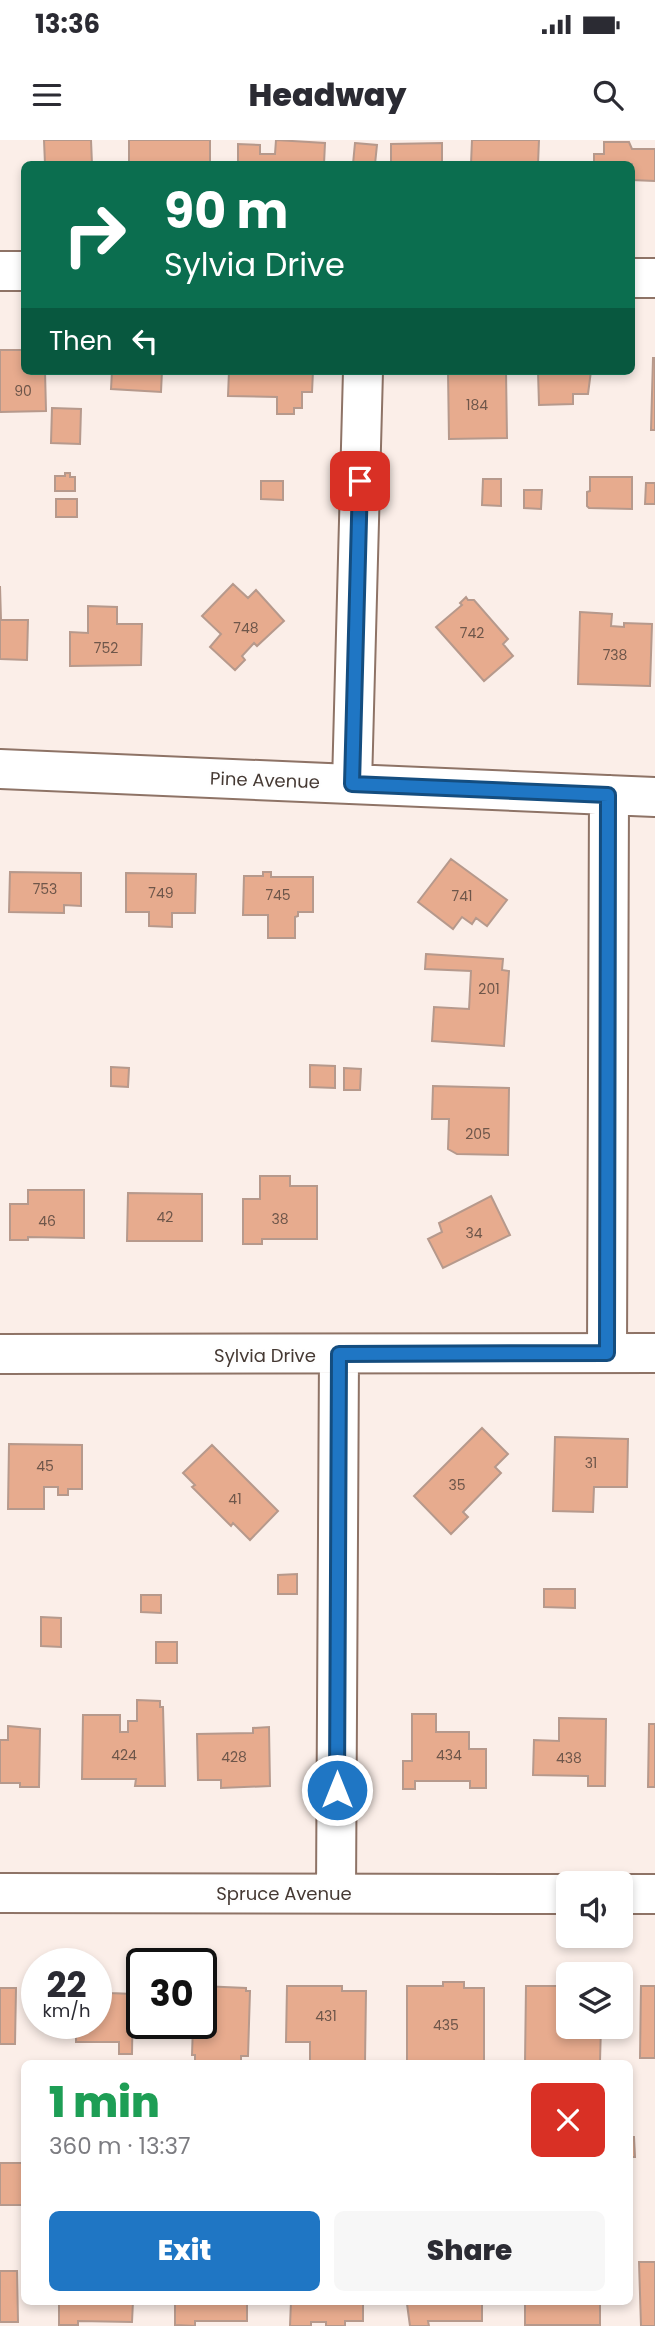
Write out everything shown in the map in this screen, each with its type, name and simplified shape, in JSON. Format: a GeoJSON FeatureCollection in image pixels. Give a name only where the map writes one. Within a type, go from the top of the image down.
{"type":"FeatureCollection","features":[{"type":"Feature","properties":{"kind":"street"},"geometry":{"type":"LineString","coordinates":[[0,271],[21,271]]}},
{"type":"Feature","properties":{"kind":"street"},"geometry":{"type":"LineString","coordinates":[[635,278],[655,278]]}},
{"type":"Feature","properties":{"kind":"street"},"geometry":{"type":"LineString","coordinates":[[352,784],[363,375]]}},
{"type":"Feature","properties":{"kind":"street","name":"Pine Avenue"},"geometry":{"type":"LineString","coordinates":[[0,769],[655,797]]}},
{"type":"Feature","properties":{"kind":"street"},"geometry":{"type":"LineString","coordinates":[[607,1353],[608,795]]}},
{"type":"Feature","properties":{"kind":"street","name":"Sylvia Drive"},"geometry":{"type":"LineString","coordinates":[[0,1354],[655,1353]]}},
{"type":"Feature","properties":{"kind":"street"},"geometry":{"type":"LineString","coordinates":[[336,1892],[339,1354]]}},
{"type":"Feature","properties":{"kind":"street","name":"Spruce Avenue"},"geometry":{"type":"LineString","coordinates":[[0,1893],[556,1894]]}},
{"type":"Feature","properties":{"kind":"street"},"geometry":{"type":"LineString","coordinates":[[633,1894],[655,1894]]}},
{"type":"Feature","properties":{"kind":"building"},"geometry":{"type":"Polygon","coordinates":[[[44,140],[91,140],[92,161],[45,161],[44,140]]]}},
{"type":"Feature","properties":{"kind":"building"},"geometry":{"type":"Polygon","coordinates":[[[129,140],[210,140],[210,161],[129,161],[129,140]]]}},
{"type":"Feature","properties":{"kind":"building"},"geometry":{"type":"Polygon","coordinates":[[[276,140],[325,143],[324,161],[238,161],[238,144],[260,145],[260,154],[275,154],[276,140]]]}},
{"type":"Feature","properties":{"kind":"building"},"geometry":{"type":"Polygon","coordinates":[[[472,140],[539,140],[538,161],[471,161],[472,140]]]}},
{"type":"Feature","properties":{"kind":"building"},"geometry":{"type":"Polygon","coordinates":[[[604,142],[629,142],[632,149],[655,149],[655,181],[635,180],[635,161],[594,161],[594,154],[604,154],[604,142]]]}},
{"type":"Feature","properties":{"kind":"building"},"geometry":{"type":"Polygon","coordinates":[[[355,143],[377,145],[375,161],[353,161],[355,143]]]}},
{"type":"Feature","properties":{"kind":"building"},"geometry":{"type":"Polygon","coordinates":[[[442,143],[442,161],[391,161],[391,144],[442,143]]]}},
{"type":"Feature","properties":{"kind":"building"},"geometry":{"type":"Polygon","coordinates":[[[0,350],[21,350],[21,375],[45,375],[46,411],[0,412],[0,350]]]}},
{"type":"Feature","properties":{"kind":"building"},"geometry":{"type":"Polygon","coordinates":[[[653,358],[655,430],[651,430],[653,358]]]}},
{"type":"Feature","properties":{"kind":"building"},"geometry":{"type":"Polygon","coordinates":[[[112,375],[162,375],[161,392],[111,389],[112,375]]]}},
{"type":"Feature","properties":{"kind":"building"},"geometry":{"type":"Polygon","coordinates":[[[229,375],[313,375],[312,392],[302,392],[302,408],[294,408],[294,414],[277,414],[277,397],[228,396],[229,375]]]}},
{"type":"Feature","properties":{"kind":"building"},"geometry":{"type":"Polygon","coordinates":[[[448,375],[506,375],[507,438],[449,439],[448,375]]]}},
{"type":"Feature","properties":{"kind":"building"},"geometry":{"type":"Polygon","coordinates":[[[538,375],[590,375],[588,394],[573,394],[573,404],[539,405],[538,375]]]}},
{"type":"Feature","properties":{"kind":"building"},"geometry":{"type":"Polygon","coordinates":[[[52,408],[81,409],[80,444],[51,443],[52,408]]]}},
{"type":"Feature","properties":{"kind":"building"},"geometry":{"type":"Polygon","coordinates":[[[65,473],[75,477],[75,491],[55,491],[55,476],[65,476],[65,473]]]}},
{"type":"Feature","properties":{"kind":"building"},"geometry":{"type":"Polygon","coordinates":[[[590,477],[632,477],[632,509],[589,508],[587,492],[590,491],[590,477]]]}},
{"type":"Feature","properties":{"kind":"building"},"geometry":{"type":"Polygon","coordinates":[[[483,479],[501,479],[501,506],[482,505],[483,479]]]}},
{"type":"Feature","properties":{"kind":"building"},"geometry":{"type":"Polygon","coordinates":[[[261,481],[283,481],[283,500],[261,499],[261,481]]]}},
{"type":"Feature","properties":{"kind":"building"},"geometry":{"type":"Polygon","coordinates":[[[646,483],[655,483],[655,504],[645,504],[646,483]]]}},
{"type":"Feature","properties":{"kind":"building"},"geometry":{"type":"Polygon","coordinates":[[[524,490],[542,490],[541,509],[524,508],[524,490]]]}},
{"type":"Feature","properties":{"kind":"building"},"geometry":{"type":"Polygon","coordinates":[[[56,499],[77,499],[77,517],[56,517],[56,499]]]}},
{"type":"Feature","properties":{"kind":"building"},"geometry":{"type":"Polygon","coordinates":[[[233,584],[248,598],[256,590],[284,621],[257,646],[254,643],[242,656],[245,660],[235,670],[210,647],[221,634],[202,616],[233,584]]]}},
{"type":"Feature","properties":{"kind":"building"},"geometry":{"type":"Polygon","coordinates":[[[0,586],[1,620],[28,620],[27,660],[0,659],[0,586]]]}},
{"type":"Feature","properties":{"kind":"building"},"geometry":{"type":"Polygon","coordinates":[[[466,597],[468,600],[474,600],[508,639],[503,644],[513,656],[484,681],[436,627],[462,605],[460,603],[466,597]]]}},
{"type":"Feature","properties":{"kind":"building"},"geometry":{"type":"Polygon","coordinates":[[[88,606],[117,607],[117,624],[142,624],[141,665],[70,666],[70,632],[88,633],[88,606]]]}},
{"type":"Feature","properties":{"kind":"building"},"geometry":{"type":"Polygon","coordinates":[[[580,612],[612,614],[611,626],[624,627],[624,623],[652,624],[650,686],[578,684],[580,612]]]}},
{"type":"Feature","properties":{"kind":"building"},"geometry":{"type":"Polygon","coordinates":[[[451,859],[507,900],[487,926],[476,918],[472,924],[462,917],[453,929],[418,902],[451,859]]]}},
{"type":"Feature","properties":{"kind":"building"},"geometry":{"type":"Polygon","coordinates":[[[10,872],[81,873],[81,906],[64,905],[64,913],[9,912],[10,872]]]}},
{"type":"Feature","properties":{"kind":"building"},"geometry":{"type":"Polygon","coordinates":[[[263,872],[271,872],[271,877],[313,877],[313,912],[298,912],[295,917],[295,938],[268,938],[268,915],[243,915],[244,876],[263,876],[263,872]]]}},
{"type":"Feature","properties":{"kind":"building"},"geometry":{"type":"Polygon","coordinates":[[[126,873],[196,874],[195,913],[172,913],[172,927],[149,926],[149,912],[126,912],[126,873]]]}},
{"type":"Feature","properties":{"kind":"building"},"geometry":{"type":"Polygon","coordinates":[[[426,954],[503,959],[502,970],[509,971],[504,1046],[432,1041],[434,1007],[469,1009],[471,971],[425,969],[426,954]]]}},
{"type":"Feature","properties":{"kind":"building"},"geometry":{"type":"Polygon","coordinates":[[[310,1065],[335,1066],[335,1088],[310,1087],[310,1065]]]}},
{"type":"Feature","properties":{"kind":"building"},"geometry":{"type":"Polygon","coordinates":[[[111,1067],[129,1068],[128,1087],[111,1086],[111,1067]]]}},
{"type":"Feature","properties":{"kind":"building"},"geometry":{"type":"Polygon","coordinates":[[[344,1068],[361,1069],[360,1090],[344,1090],[344,1068]]]}},
{"type":"Feature","properties":{"kind":"building"},"geometry":{"type":"Polygon","coordinates":[[[433,1086],[509,1088],[508,1155],[457,1154],[448,1149],[449,1119],[432,1119],[433,1086]]]}},
{"type":"Feature","properties":{"kind":"building"},"geometry":{"type":"Polygon","coordinates":[[[260,1176],[290,1176],[290,1186],[317,1186],[317,1239],[262,1239],[262,1244],[243,1244],[243,1199],[260,1199],[260,1176]]]}},
{"type":"Feature","properties":{"kind":"building"},"geometry":{"type":"Polygon","coordinates":[[[28,1190],[84,1190],[84,1238],[28,1237],[28,1240],[10,1240],[10,1204],[28,1204],[28,1190]]]}},
{"type":"Feature","properties":{"kind":"building"},"geometry":{"type":"Polygon","coordinates":[[[128,1193],[202,1194],[202,1241],[127,1241],[128,1193]]]}},
{"type":"Feature","properties":{"kind":"building"},"geometry":{"type":"Polygon","coordinates":[[[491,1196],[510,1235],[443,1268],[428,1239],[442,1232],[439,1223],[491,1196]]]}},
{"type":"Feature","properties":{"kind":"building"},"geometry":{"type":"Polygon","coordinates":[[[482,1428],[508,1454],[495,1467],[501,1473],[463,1512],[468,1517],[451,1534],[414,1496],[482,1428]]]}},
{"type":"Feature","properties":{"kind":"building"},"geometry":{"type":"Polygon","coordinates":[[[555,1437],[628,1439],[627,1487],[594,1487],[593,1512],[553,1511],[555,1437]]]}},
{"type":"Feature","properties":{"kind":"building"},"geometry":{"type":"Polygon","coordinates":[[[9,1444],[82,1445],[82,1489],[68,1489],[68,1495],[58,1495],[58,1487],[44,1487],[44,1509],[8,1509],[9,1444]]]}},
{"type":"Feature","properties":{"kind":"building"},"geometry":{"type":"Polygon","coordinates":[[[212,1445],[278,1511],[250,1540],[233,1523],[231,1526],[192,1487],[195,1485],[183,1473],[212,1445]]]}},
{"type":"Feature","properties":{"kind":"building"},"geometry":{"type":"Polygon","coordinates":[[[297,1574],[297,1594],[278,1594],[278,1575],[297,1574]]]}},
{"type":"Feature","properties":{"kind":"building"},"geometry":{"type":"Polygon","coordinates":[[[544,1589],[575,1589],[575,1608],[544,1607],[544,1589]]]}},
{"type":"Feature","properties":{"kind":"building"},"geometry":{"type":"Polygon","coordinates":[[[141,1595],[161,1595],[161,1613],[141,1612],[141,1595]]]}},
{"type":"Feature","properties":{"kind":"building"},"geometry":{"type":"Polygon","coordinates":[[[41,1617],[61,1618],[61,1647],[41,1646],[41,1617]]]}},
{"type":"Feature","properties":{"kind":"building"},"geometry":{"type":"Polygon","coordinates":[[[156,1642],[177,1642],[177,1663],[156,1663],[156,1642]]]}},
{"type":"Feature","properties":{"kind":"building"},"geometry":{"type":"Polygon","coordinates":[[[137,1700],[160,1701],[160,1707],[163,1707],[165,1786],[135,1786],[136,1779],[82,1779],[83,1715],[120,1715],[120,1732],[128,1732],[128,1721],[137,1721],[137,1700]]]}},
{"type":"Feature","properties":{"kind":"building"},"geometry":{"type":"Polygon","coordinates":[[[412,1714],[436,1714],[436,1732],[469,1732],[469,1749],[486,1749],[486,1788],[470,1788],[470,1781],[415,1781],[415,1789],[403,1789],[403,1761],[412,1761],[412,1714]]]}},
{"type":"Feature","properties":{"kind":"building"},"geometry":{"type":"Polygon","coordinates":[[[559,1718],[606,1719],[605,1786],[588,1786],[588,1776],[533,1775],[534,1740],[559,1741],[559,1718]]]}},
{"type":"Feature","properties":{"kind":"building"},"geometry":{"type":"Polygon","coordinates":[[[649,1724],[655,1724],[655,1787],[648,1787],[649,1724]]]}},
{"type":"Feature","properties":{"kind":"building"},"geometry":{"type":"Polygon","coordinates":[[[8,1726],[40,1729],[39,1787],[0,1783],[0,1740],[8,1740],[8,1726]]]}},
{"type":"Feature","properties":{"kind":"building"},"geometry":{"type":"Polygon","coordinates":[[[269,1727],[270,1786],[221,1788],[221,1780],[198,1780],[197,1734],[253,1733],[253,1728],[269,1727]]]}},
{"type":"Feature","properties":{"kind":"building"},"geometry":{"type":"Polygon","coordinates":[[[443,1982],[464,1982],[464,1988],[484,1988],[484,2060],[407,2060],[407,1986],[443,1986],[443,1982]]]}},
{"type":"Feature","properties":{"kind":"building"},"geometry":{"type":"Polygon","coordinates":[[[287,1986],[342,1986],[342,1991],[366,1991],[365,2060],[310,2060],[310,2042],[286,2042],[287,1986]]]}},
{"type":"Feature","properties":{"kind":"building"},"geometry":{"type":"Polygon","coordinates":[[[526,1986],[556,1986],[556,2039],[601,2039],[600,2060],[525,2060],[526,1986]]]}},
{"type":"Feature","properties":{"kind":"building"},"geometry":{"type":"Polygon","coordinates":[[[641,1986],[655,1986],[655,2058],[640,2058],[641,1986]]]}},
{"type":"Feature","properties":{"kind":"building"},"geometry":{"type":"Polygon","coordinates":[[[217,1987],[246,1988],[246,1991],[250,1991],[248,2056],[241,2056],[241,2060],[195,2060],[195,2055],[192,2055],[193,2039],[217,2039],[217,1987]]]}},
{"type":"Feature","properties":{"kind":"building"},"geometry":{"type":"Polygon","coordinates":[[[0,1988],[16,1988],[15,2044],[0,2044],[0,1988]]]}},
{"type":"Feature","properties":{"kind":"building"},"geometry":{"type":"Polygon","coordinates":[[[112,1993],[126,1994],[126,2039],[132,2039],[132,2054],[119,2054],[119,2042],[76,2042],[76,2039],[112,2039],[112,1993]]]}},
{"type":"Feature","properties":{"kind":"building"},"geometry":{"type":"Polygon","coordinates":[[[0,2163],[21,2163],[21,2205],[0,2205],[0,2163]]]}},
{"type":"Feature","properties":{"kind":"building"},"geometry":{"type":"Polygon","coordinates":[[[639,2262],[655,2262],[655,2326],[641,2326],[639,2262]]]}},
{"type":"Feature","properties":{"kind":"building"},"geometry":{"type":"Polygon","coordinates":[[[0,2271],[17,2271],[18,2322],[0,2322],[0,2271]]]}},
{"type":"Feature","properties":{"kind":"building"},"geometry":{"type":"Polygon","coordinates":[[[59,2305],[133,2305],[132,2322],[78,2321],[78,2325],[59,2325],[59,2305]]]}},
{"type":"Feature","properties":{"kind":"building"},"geometry":{"type":"Polygon","coordinates":[[[175,2305],[247,2305],[247,2321],[195,2321],[195,2326],[175,2325],[175,2305]]]}},
{"type":"Feature","properties":{"kind":"building"},"geometry":{"type":"Polygon","coordinates":[[[291,2305],[363,2305],[363,2321],[345,2321],[345,2326],[326,2326],[326,2322],[311,2322],[311,2326],[290,2326],[291,2305]]]}},
{"type":"Feature","properties":{"kind":"building"},"geometry":{"type":"Polygon","coordinates":[[[407,2305],[482,2305],[482,2321],[428,2321],[429,2326],[410,2326],[407,2305]]]}},
{"type":"Feature","properties":{"kind":"building"},"geometry":{"type":"Polygon","coordinates":[[[525,2305],[600,2305],[600,2325],[525,2325],[525,2305]]]}},
{"type":"Feature","properties":{"kind":"route"},"geometry":{"type":"LineString","coordinates":[[337,1790],[339,1354],[607,1353],[608,795],[352,784],[360,481]]}}]}
